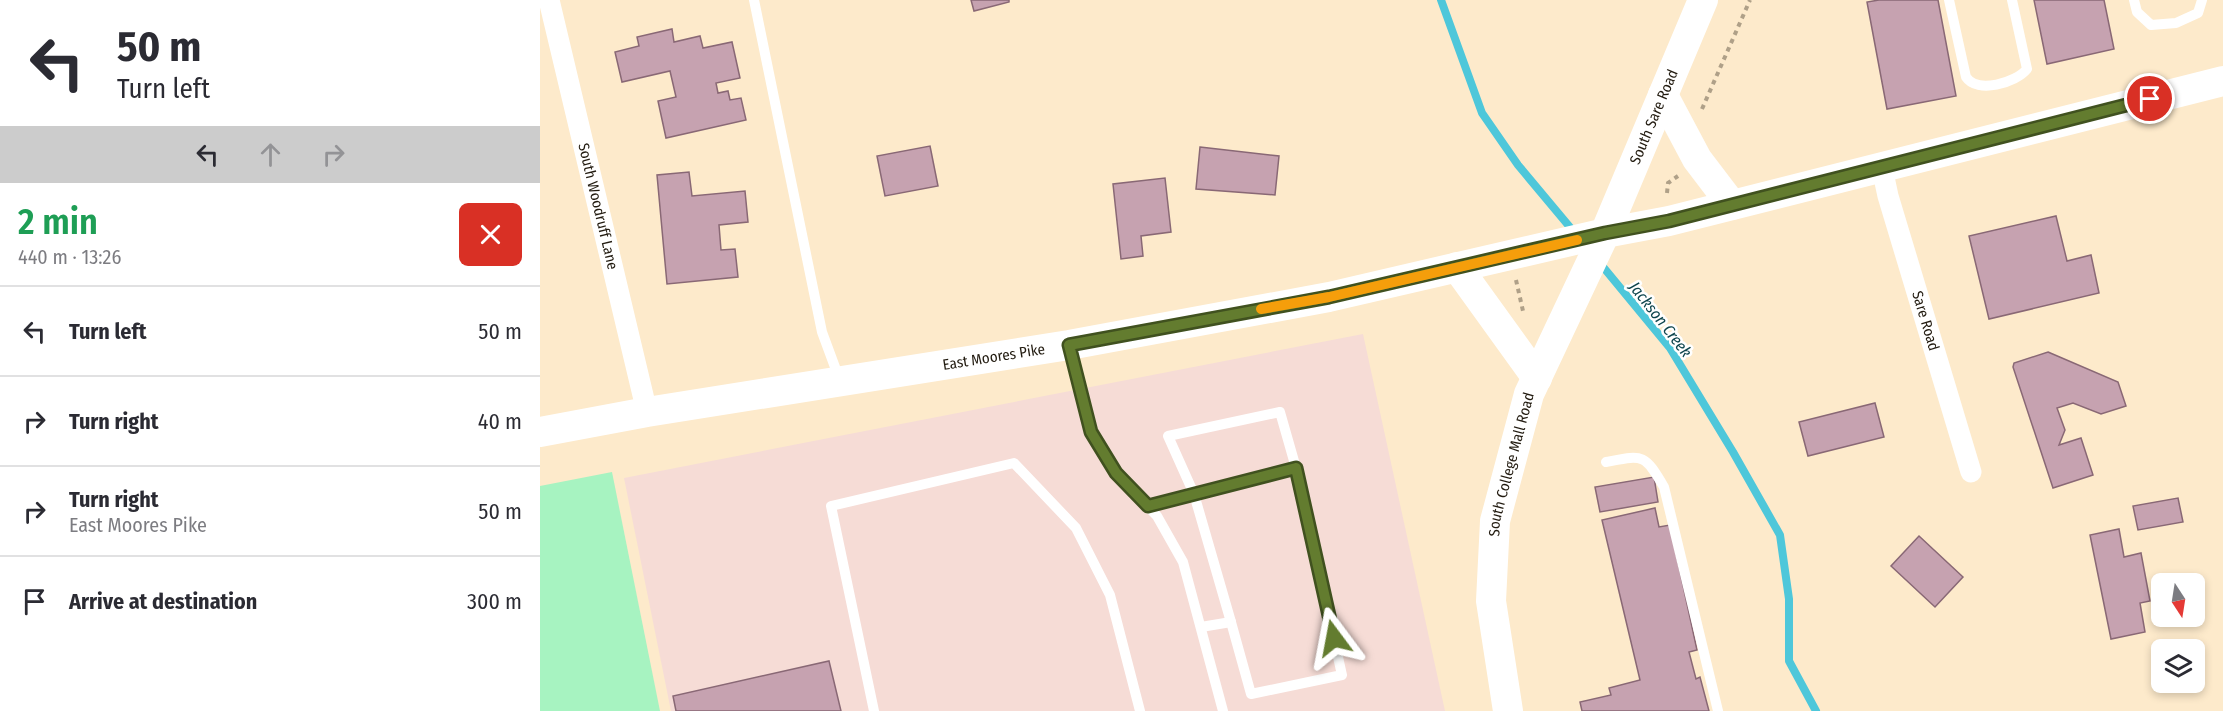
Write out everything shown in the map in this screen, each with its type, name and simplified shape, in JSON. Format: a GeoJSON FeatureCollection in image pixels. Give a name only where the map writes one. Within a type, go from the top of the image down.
{"type":"FeatureCollection","features":[{"type":"Feature","properties":{"kind":"main road","name":"South Sare Road"},"geometry":{"type":"LineString","coordinates":[[1608,230],[1703,0]]}},
{"type":"Feature","properties":{"kind":"main road","name":"East Moores Pike"},"geometry":{"type":"LineString","coordinates":[[540,432],[647,412],[1069,345],[1329,297],[1538,249],[1608,230],[1669,221],[2221,81]]}},
{"type":"Feature","properties":{"kind":"main road"},"geometry":{"type":"LineString","coordinates":[[1663,95],[1697,159],[1732,205]]}},
{"type":"Feature","properties":{"kind":"main road","name":"South College Mall Road"},"geometry":{"type":"LineString","coordinates":[[1508,711],[1491,601],[1495,522],[1529,394],[1608,230]]}},
{"type":"Feature","properties":{"kind":"main road"},"geometry":{"type":"LineString","coordinates":[[1457,267],[1537,378]]}},
{"type":"Feature","properties":{"kind":"street","name":"South Woodruff Lane"},"geometry":{"type":"LineString","coordinates":[[549,0],[647,412]]}},
{"type":"Feature","properties":{"kind":"street","name":"Sare Road"},"geometry":{"type":"LineString","coordinates":[[1882,168],[1888,196],[1971,472]]}},
{"type":"Feature","properties":{"kind":"lane"},"geometry":{"type":"LineString","coordinates":[[754,0],[822,332],[840,381]]}},
{"type":"Feature","properties":{"kind":"lane"},"geometry":{"type":"LineString","coordinates":[[1949,0],[1966,77],[1970,84],[1980,87],[2015,80],[2027,69],[2012,0]]}},
{"type":"Feature","properties":{"kind":"lane"},"geometry":{"type":"LineString","coordinates":[[2134,0],[2137,12],[2151,25],[2176,23],[2198,13],[2202,0]]}},
{"type":"Feature","properties":{"kind":"lane"},"geometry":{"type":"LineString","coordinates":[[1069,345],[1091,432],[1116,473],[1157,516],[1183,562],[1223,711]]}},
{"type":"Feature","properties":{"kind":"lane"},"geometry":{"type":"LineString","coordinates":[[1281,412],[1296,468],[1342,675],[1251,694],[1194,494],[1168,436],[1281,412]]}},
{"type":"Feature","properties":{"kind":"lane"},"geometry":{"type":"LineString","coordinates":[[1606,462],[1635,456],[1651,465],[1664,487],[1718,711]]}},
{"type":"Feature","properties":{"kind":"lane"},"geometry":{"type":"LineString","coordinates":[[874,711],[831,506],[1014,463],[1076,528],[1110,595],[1140,711]]}},
{"type":"Feature","properties":{"kind":"lane"},"geometry":{"type":"LineString","coordinates":[[1148,506],[1296,468]]}},
{"type":"Feature","properties":{"kind":"lane"},"geometry":{"type":"LineString","coordinates":[[1202,627],[1231,622]]}},
{"type":"Feature","properties":{"kind":"path"},"geometry":{"type":"LineString","coordinates":[[1701,112],[1750,0]]}},
{"type":"Feature","properties":{"kind":"path"},"geometry":{"type":"LineString","coordinates":[[1666,202],[1668,183],[1685,171]]}},
{"type":"Feature","properties":{"kind":"path"},"geometry":{"type":"LineString","coordinates":[[1515,274],[1521,300]]}},
{"type":"Feature","properties":{"kind":"shaded area"},"geometry":{"type":"Polygon","coordinates":[[[1363,334],[1445,711],[671,711],[624,478],[1363,334]]]}},
{"type":"Feature","properties":{"kind":"green space"},"geometry":{"type":"Polygon","coordinates":[[[612,472],[660,711],[540,711],[540,486],[612,472]]]}},
{"type":"Feature","properties":{"kind":"building"},"geometry":{"type":"Polygon","coordinates":[[[971,0],[1009,0],[1009,2],[974,11],[971,0]]]}},
{"type":"Feature","properties":{"kind":"building"},"geometry":{"type":"Polygon","coordinates":[[[1938,0],[1956,96],[1887,109],[1867,2],[1938,0]]]}},
{"type":"Feature","properties":{"kind":"building"},"geometry":{"type":"Polygon","coordinates":[[[2034,0],[2104,0],[2114,49],[2047,64],[2034,0]]]}},
{"type":"Feature","properties":{"kind":"building"},"geometry":{"type":"Polygon","coordinates":[[[672,29],[674,42],[700,36],[703,48],[732,42],[740,78],[716,83],[718,93],[728,91],[730,100],[741,98],[746,120],[666,138],[658,101],[676,97],[670,71],[622,82],[615,52],[639,46],[637,37],[672,29]]]}},
{"type":"Feature","properties":{"kind":"building"},"geometry":{"type":"Polygon","coordinates":[[[930,146],[938,186],[885,196],[877,156],[930,146]]]}},
{"type":"Feature","properties":{"kind":"building"},"geometry":{"type":"Polygon","coordinates":[[[1200,147],[1279,156],[1275,195],[1196,189],[1200,147]]]}},
{"type":"Feature","properties":{"kind":"building"},"geometry":{"type":"Polygon","coordinates":[[[689,172],[692,196],[745,191],[748,222],[719,225],[721,250],[735,249],[738,277],[667,284],[657,175],[689,172]]]}},
{"type":"Feature","properties":{"kind":"building"},"geometry":{"type":"Polygon","coordinates":[[[1165,178],[1171,232],[1141,236],[1143,256],[1121,259],[1113,184],[1165,178]]]}},
{"type":"Feature","properties":{"kind":"building"},"geometry":{"type":"Polygon","coordinates":[[[2056,216],[2067,261],[2091,255],[2099,293],[1989,319],[1969,236],[2056,216]]]}},
{"type":"Feature","properties":{"kind":"building"},"geometry":{"type":"Polygon","coordinates":[[[2048,352],[2118,382],[2126,406],[2101,414],[2073,403],[2057,408],[2065,430],[2059,445],[2081,438],[2093,475],[2053,488],[2013,367],[2014,363],[2048,352]]]}},
{"type":"Feature","properties":{"kind":"building"},"geometry":{"type":"Polygon","coordinates":[[[1875,403],[1884,437],[1808,456],[1799,422],[1875,403]]]}},
{"type":"Feature","properties":{"kind":"building"},"geometry":{"type":"Polygon","coordinates":[[[1654,477],[1658,502],[1600,512],[1595,487],[1654,477]]]}},
{"type":"Feature","properties":{"kind":"building"},"geometry":{"type":"Polygon","coordinates":[[[2178,498],[2183,522],[2138,530],[2133,506],[2178,498]]]}},
{"type":"Feature","properties":{"kind":"building"},"geometry":{"type":"Polygon","coordinates":[[[1655,508],[1659,527],[1670,525],[1697,650],[1689,652],[1696,679],[1700,677],[1709,711],[1582,711],[1580,702],[1611,695],[1609,688],[1640,680],[1602,520],[1655,508]]]}},
{"type":"Feature","properties":{"kind":"building"},"geometry":{"type":"Polygon","coordinates":[[[2119,529],[2124,557],[2141,553],[2150,601],[2140,603],[2145,632],[2111,639],[2090,535],[2119,529]]]}},
{"type":"Feature","properties":{"kind":"building"},"geometry":{"type":"Polygon","coordinates":[[[1919,536],[1963,577],[1935,607],[1891,566],[1919,536]]]}},
{"type":"Feature","properties":{"kind":"building"},"geometry":{"type":"Polygon","coordinates":[[[829,661],[841,711],[676,711],[673,696],[829,661]]]}},
{"type":"Feature","properties":{"kind":"waterway","name":"Jackson Creek"},"geometry":{"type":"LineString","coordinates":[[1441,0],[1482,113],[1518,165],[1574,232]]}},
{"type":"Feature","properties":{"kind":"waterway","name":"Jackson Creek"},"geometry":{"type":"LineString","coordinates":[[1599,262],[1670,348],[1780,535],[1789,599],[1789,661],[1816,711]]}},
{"type":"Feature","properties":{"kind":"slow traffic"},"geometry":{"type":"LineString","coordinates":[[1261,309],[1329,297],[1577,240]]}},
{"type":"Feature","properties":{"kind":"route"},"geometry":{"type":"LineString","coordinates":[[1334,638],[1296,468],[1148,506],[1116,473],[1091,432],[1069,345],[1329,297],[1605,233],[1669,221],[2150,99]]}}]}
